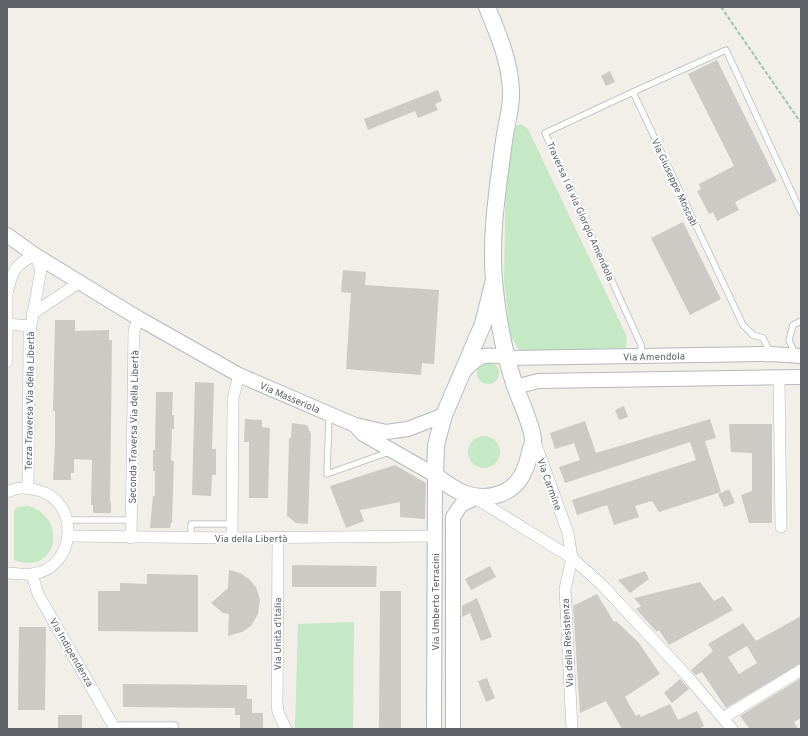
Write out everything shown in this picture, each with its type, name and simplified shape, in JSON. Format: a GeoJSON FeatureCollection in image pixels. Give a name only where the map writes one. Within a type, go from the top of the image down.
{"type":"FeatureCollection","features":[{"type":"Feature","properties":{"kind":"main road"},"geometry":{"type":"LineString","coordinates":[[435,475],[436,445],[444,415],[483,324],[494,280],[494,243],[497,195],[510,112],[511,90],[509,70],[503,49],[487,7]]}},
{"type":"Feature","properties":{"kind":"main road","name":"Via Carmine"},"geometry":{"type":"LineString","coordinates":[[494,280],[500,325],[515,386],[534,439]]}},
{"type":"Feature","properties":{"kind":"main road"},"geometry":{"type":"LineString","coordinates":[[475,498],[491,497],[507,491],[518,482],[527,468],[534,439]]}},
{"type":"Feature","properties":{"kind":"main road","name":"Via Masseriola"},"geometry":{"type":"LineString","coordinates":[[435,475],[454,490],[475,498]]}},
{"type":"Feature","properties":{"kind":"street","name":"Via Masseriola"},"geometry":{"type":"LineString","coordinates":[[7,235],[35,255],[138,318],[239,375],[355,424],[363,434],[435,475]]}},
{"type":"Feature","properties":{"kind":"street"},"geometry":{"type":"LineString","coordinates":[[7,362],[7,293],[10,279],[16,267],[35,255]]}},
{"type":"Feature","properties":{"kind":"street","name":"Terza Traversa Via della Libertà"},"geometry":{"type":"LineString","coordinates":[[28,488],[30,326],[41,270],[35,255]]}},
{"type":"Feature","properties":{"kind":"street"},"geometry":{"type":"LineString","coordinates":[[32,314],[80,282]]}},
{"type":"Feature","properties":{"kind":"street","name":"Seconda Traversa Via della Libertà"},"geometry":{"type":"LineString","coordinates":[[131,538],[134,331],[138,318]]}},
{"type":"Feature","properties":{"kind":"street"},"geometry":{"type":"LineString","coordinates":[[7,324],[30,326]]}},
{"type":"Feature","properties":{"kind":"street"},"geometry":{"type":"LineString","coordinates":[[463,372],[476,359],[489,354],[508,358]]}},
{"type":"Feature","properties":{"kind":"street","name":"Via Amendola"},"geometry":{"type":"LineString","coordinates":[[508,358],[771,354],[799,356]]}},
{"type":"Feature","properties":{"kind":"street"},"geometry":{"type":"LineString","coordinates":[[232,538],[233,398],[239,375]]}},
{"type":"Feature","properties":{"kind":"street"},"geometry":{"type":"LineString","coordinates":[[515,386],[538,381],[801,377]]}},
{"type":"Feature","properties":{"kind":"street"},"geometry":{"type":"LineString","coordinates":[[779,378],[781,527]]}},
{"type":"Feature","properties":{"kind":"street"},"geometry":{"type":"LineString","coordinates":[[355,424],[386,432],[408,429],[444,415]]}},
{"type":"Feature","properties":{"kind":"street","name":"Via Carmine"},"geometry":{"type":"LineString","coordinates":[[534,439],[568,533],[572,558]]}},
{"type":"Feature","properties":{"kind":"street","name":"Via Umberto Terracini"},"geometry":{"type":"LineString","coordinates":[[434,729],[435,475]]}},
{"type":"Feature","properties":{"kind":"street"},"geometry":{"type":"LineString","coordinates":[[7,492],[17,487],[47,493],[60,503],[68,520],[68,536],[61,555],[48,568],[32,574],[7,573]]}},
{"type":"Feature","properties":{"kind":"street","name":"Via Masseriola"},"geometry":{"type":"LineString","coordinates":[[475,498],[572,558]]}},
{"type":"Feature","properties":{"kind":"street","name":"Via Umberto Terracini"},"geometry":{"type":"LineString","coordinates":[[452,729],[454,517],[461,505],[475,498]]}},
{"type":"Feature","properties":{"kind":"street","name":"Via della Libertà"},"geometry":{"type":"LineString","coordinates":[[68,536],[131,538],[278,538],[434,536]]}},
{"type":"Feature","properties":{"kind":"street","name":"Via Unità d'Italia"},"geometry":{"type":"LineString","coordinates":[[278,538],[277,703],[278,712],[286,729]]}},
{"type":"Feature","properties":{"kind":"street"},"geometry":{"type":"LineString","coordinates":[[572,558],[601,584],[723,718],[731,729]]}},
{"type":"Feature","properties":{"kind":"street","name":"Via della Resistenza"},"geometry":{"type":"LineString","coordinates":[[572,558],[564,589],[572,729]]}},
{"type":"Feature","properties":{"kind":"street","name":"Via Indipendenza"},"geometry":{"type":"LineString","coordinates":[[32,574],[38,594],[114,728]]}},
{"type":"Feature","properties":{"kind":"street"},"geometry":{"type":"LineString","coordinates":[[723,718],[801,670]]}},
{"type":"Feature","properties":{"kind":"lane"},"geometry":{"type":"LineString","coordinates":[[633,92],[726,50],[801,212]]}},
{"type":"Feature","properties":{"kind":"lane","name":"Via Giuseppe Moscati"},"geometry":{"type":"LineString","coordinates":[[633,92],[743,325],[753,335],[763,338],[771,354]]}},
{"type":"Feature","properties":{"kind":"lane","name":"Traversa I di via Giorgio Amendola"},"geometry":{"type":"LineString","coordinates":[[633,92],[545,133],[641,345],[642,356]]}},
{"type":"Feature","properties":{"kind":"lane"},"geometry":{"type":"LineString","coordinates":[[799,356],[789,340],[793,325],[801,321]]}},
{"type":"Feature","properties":{"kind":"lane"},"geometry":{"type":"LineString","coordinates":[[329,413],[327,474],[391,451]]}},
{"type":"Feature","properties":{"kind":"lane"},"geometry":{"type":"LineString","coordinates":[[68,520],[132,520]]}},
{"type":"Feature","properties":{"kind":"lane"},"geometry":{"type":"LineString","coordinates":[[191,538],[192,524],[232,524]]}},
{"type":"Feature","properties":{"kind":"lane"},"geometry":{"type":"LineString","coordinates":[[114,728],[121,725],[175,725],[175,729]]}},
{"type":"Feature","properties":{"kind":"path"},"geometry":{"type":"LineString","coordinates":[[722,7],[801,123]]}},
{"type":"Feature","properties":{"kind":"green space"},"geometry":{"type":"Polygon","coordinates":[[[521,124],[528,129],[627,337],[626,348],[523,351],[519,350],[510,335],[504,279],[506,172],[515,128],[517,125],[521,124]]]}},
{"type":"Feature","properties":{"kind":"green space"},"geometry":{"type":"Polygon","coordinates":[[[488,362],[492,363],[498,369],[498,377],[492,383],[488,384],[484,383],[478,377],[477,373],[478,369],[484,363],[488,362]]]}},
{"type":"Feature","properties":{"kind":"green space"},"geometry":{"type":"Polygon","coordinates":[[[481,436],[487,436],[497,443],[500,452],[499,458],[493,465],[487,468],[481,468],[471,461],[468,455],[468,449],[475,439],[481,436]]]}},
{"type":"Feature","properties":{"kind":"green space"},"geometry":{"type":"Polygon","coordinates":[[[28,506],[39,511],[47,519],[52,528],[53,538],[52,547],[47,555],[39,561],[29,563],[14,560],[14,510],[18,507],[28,506]]]}},
{"type":"Feature","properties":{"kind":"green space"},"geometry":{"type":"Polygon","coordinates":[[[354,622],[353,729],[295,729],[298,624],[354,622]]]}},
{"type":"Feature","properties":{"kind":"building"},"geometry":{"type":"Polygon","coordinates":[[[717,60],[777,181],[735,202],[739,210],[717,221],[713,212],[709,214],[697,191],[701,189],[699,184],[734,166],[688,74],[717,60]]]}},
{"type":"Feature","properties":{"kind":"building"},"geometry":{"type":"Polygon","coordinates":[[[610,71],[615,82],[606,86],[601,76],[610,71]]]}},
{"type":"Feature","properties":{"kind":"building"},"geometry":{"type":"Polygon","coordinates":[[[438,90],[442,101],[435,104],[438,110],[418,118],[415,111],[368,130],[364,119],[438,90]]]}},
{"type":"Feature","properties":{"kind":"building"},"geometry":{"type":"Polygon","coordinates":[[[683,222],[721,299],[690,315],[651,238],[683,222]]]}},
{"type":"Feature","properties":{"kind":"building"},"geometry":{"type":"Polygon","coordinates":[[[343,270],[366,272],[365,285],[439,290],[434,364],[422,363],[421,375],[346,369],[351,293],[341,292],[343,270]]]}},
{"type":"Feature","properties":{"kind":"building"},"geometry":{"type":"Polygon","coordinates":[[[55,320],[75,320],[75,331],[109,330],[109,340],[112,340],[111,513],[93,513],[93,505],[91,505],[92,460],[74,459],[74,473],[71,473],[71,480],[53,480],[55,445],[55,411],[53,411],[55,320]]]}},
{"type":"Feature","properties":{"kind":"building"},"geometry":{"type":"Polygon","coordinates":[[[195,382],[214,383],[212,449],[216,449],[216,475],[212,475],[211,496],[192,495],[195,382]]]}},
{"type":"Feature","properties":{"kind":"building"},"geometry":{"type":"Polygon","coordinates":[[[156,392],[173,392],[172,415],[174,415],[174,429],[172,429],[171,461],[174,461],[172,523],[170,528],[150,528],[153,496],[155,496],[153,450],[155,450],[156,392]]]}},
{"type":"Feature","properties":{"kind":"building"},"geometry":{"type":"Polygon","coordinates":[[[624,406],[628,417],[619,420],[615,410],[624,406]]]}},
{"type":"Feature","properties":{"kind":"building"},"geometry":{"type":"Polygon","coordinates":[[[245,419],[262,420],[262,427],[270,428],[268,498],[249,498],[249,442],[244,442],[245,419]]]}},
{"type":"Feature","properties":{"kind":"building"},"geometry":{"type":"Polygon","coordinates":[[[710,419],[716,438],[705,441],[721,492],[659,512],[652,501],[635,506],[639,517],[614,525],[607,505],[577,515],[572,500],[696,460],[690,442],[565,483],[559,467],[580,460],[574,443],[555,449],[550,433],[585,421],[596,453],[710,419]]]}},
{"type":"Feature","properties":{"kind":"building"},"geometry":{"type":"Polygon","coordinates":[[[292,423],[307,425],[311,434],[308,524],[296,523],[287,516],[289,438],[291,438],[292,423]]]}},
{"type":"Feature","properties":{"kind":"building"},"geometry":{"type":"Polygon","coordinates":[[[729,424],[772,424],[772,523],[749,523],[741,495],[752,491],[752,453],[731,452],[729,424]]]}},
{"type":"Feature","properties":{"kind":"building"},"geometry":{"type":"Polygon","coordinates":[[[395,465],[426,483],[425,519],[400,517],[400,502],[360,510],[364,521],[346,528],[330,486],[395,465]]]}},
{"type":"Feature","properties":{"kind":"building"},"geometry":{"type":"Polygon","coordinates":[[[729,489],[735,503],[724,507],[718,494],[729,489]]]}},
{"type":"Feature","properties":{"kind":"building"},"geometry":{"type":"Polygon","coordinates":[[[292,565],[377,566],[376,587],[292,587],[292,565]]]}},
{"type":"Feature","properties":{"kind":"building"},"geometry":{"type":"Polygon","coordinates":[[[490,566],[496,577],[471,590],[465,579],[490,566]]]}},
{"type":"Feature","properties":{"kind":"building"},"geometry":{"type":"Polygon","coordinates":[[[229,570],[240,573],[249,579],[256,587],[260,600],[258,614],[251,626],[242,632],[228,636],[229,614],[223,613],[211,603],[228,588],[229,570]]]}},
{"type":"Feature","properties":{"kind":"building"},"geometry":{"type":"Polygon","coordinates":[[[645,571],[649,579],[630,593],[618,580],[645,571]]]}},
{"type":"Feature","properties":{"kind":"building"},"geometry":{"type":"Polygon","coordinates":[[[147,574],[198,575],[198,632],[98,631],[98,591],[120,591],[120,583],[147,584],[147,574]]]}},
{"type":"Feature","properties":{"kind":"building"},"geometry":{"type":"Polygon","coordinates":[[[700,582],[714,601],[723,596],[733,610],[669,645],[659,630],[657,632],[636,609],[641,606],[634,598],[700,582]]]}},
{"type":"Feature","properties":{"kind":"building"},"geometry":{"type":"Polygon","coordinates":[[[380,591],[401,591],[401,729],[379,729],[380,591]]]}},
{"type":"Feature","properties":{"kind":"building"},"geometry":{"type":"Polygon","coordinates":[[[597,594],[614,622],[616,621],[639,643],[660,674],[625,697],[636,716],[639,714],[641,717],[670,704],[678,720],[697,711],[704,726],[699,729],[622,729],[606,701],[580,713],[573,606],[597,594]]]}},
{"type":"Feature","properties":{"kind":"building"},"geometry":{"type":"Polygon","coordinates":[[[477,598],[492,637],[481,641],[470,613],[462,617],[462,606],[477,598]]]}},
{"type":"Feature","properties":{"kind":"building"},"geometry":{"type":"Polygon","coordinates":[[[801,616],[801,663],[726,708],[702,672],[696,675],[691,670],[713,651],[708,644],[743,623],[756,641],[801,616]],[[747,646],[728,657],[739,674],[757,663],[747,646]]]}},
{"type":"Feature","properties":{"kind":"building"},"geometry":{"type":"Polygon","coordinates":[[[19,627],[46,627],[45,710],[18,710],[19,627]]]}},
{"type":"Feature","properties":{"kind":"building"},"geometry":{"type":"Polygon","coordinates":[[[487,678],[495,698],[486,702],[478,681],[487,678]]]}},
{"type":"Feature","properties":{"kind":"building"},"geometry":{"type":"Polygon","coordinates":[[[801,678],[801,718],[794,722],[798,729],[750,729],[740,716],[801,678]]]}},
{"type":"Feature","properties":{"kind":"building"},"geometry":{"type":"Polygon","coordinates":[[[680,679],[689,689],[672,703],[664,693],[680,679]]]}},
{"type":"Feature","properties":{"kind":"building"},"geometry":{"type":"Polygon","coordinates":[[[123,684],[247,685],[247,699],[252,699],[252,713],[263,713],[263,729],[240,729],[240,715],[235,715],[235,708],[123,707],[123,684]]]}},
{"type":"Feature","properties":{"kind":"building"},"geometry":{"type":"Polygon","coordinates":[[[58,715],[82,715],[82,729],[58,729],[58,715]]]}}]}
